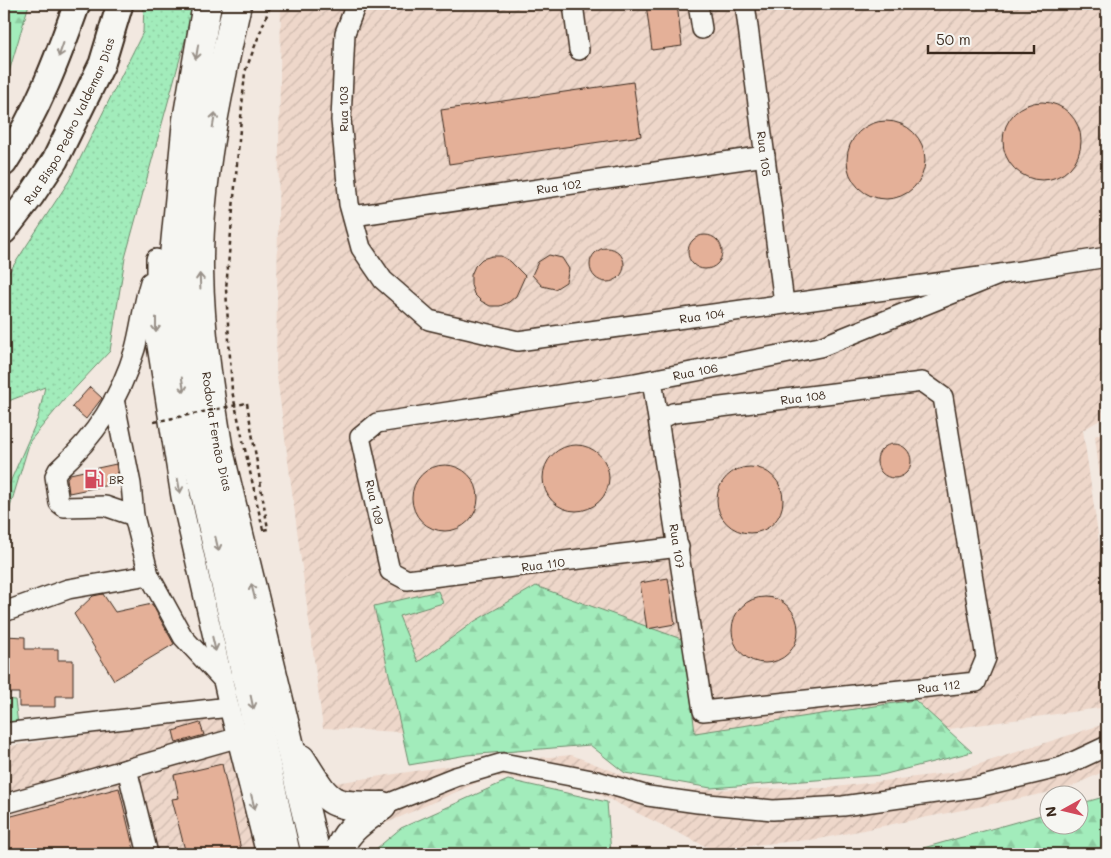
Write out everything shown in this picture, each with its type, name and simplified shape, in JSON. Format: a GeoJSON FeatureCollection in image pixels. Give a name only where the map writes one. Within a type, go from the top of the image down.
{"type":"FeatureCollection","features":[{"type":"Feature","properties":{"kind":"highway","name":"Rodovia Fernão Dias"},"geometry":{"type":"LineString","coordinates":[[207,4],[202,20],[187,120],[173,266],[176,337],[198,462],[286,854]]}},
{"type":"Feature","properties":{"kind":"highway","name":"Rodovia Fernão Dias"},"geometry":{"type":"LineString","coordinates":[[237,4],[204,182],[199,269],[203,334],[209,391],[220,451],[316,854]]}},
{"type":"Feature","properties":{"kind":"highway"},"geometry":{"type":"LineString","coordinates":[[156,259],[163,203],[187,120]]}},
{"type":"Feature","properties":{"kind":"highway"},"geometry":{"type":"LineString","coordinates":[[290,741],[317,784],[331,802],[347,806],[382,806]]}},
{"type":"Feature","properties":{"kind":"highway"},"geometry":{"type":"LineString","coordinates":[[338,854],[340,844],[351,829],[382,806]]}},
{"type":"Feature","properties":{"kind":"main road"},"geometry":{"type":"LineString","coordinates":[[4,163],[24,133],[53,72],[77,4]]}},
{"type":"Feature","properties":{"kind":"main road","name":"Rua Bispo Pedro Valdemar Dias"},"geometry":{"type":"LineString","coordinates":[[4,230],[31,196],[55,160],[102,64],[120,4]]}},
{"type":"Feature","properties":{"kind":"street","name":"Rua 103"},"geometry":{"type":"LineString","coordinates":[[353,216],[349,204],[341,120],[345,33],[356,4]]}},
{"type":"Feature","properties":{"kind":"street"},"geometry":{"type":"LineString","coordinates":[[573,4],[579,50]]}},
{"type":"Feature","properties":{"kind":"street"},"geometry":{"type":"LineString","coordinates":[[698,4],[702,29]]}},
{"type":"Feature","properties":{"kind":"street","name":"Rua 105"},"geometry":{"type":"LineString","coordinates":[[745,4],[784,303]]}},
{"type":"Feature","properties":{"kind":"street","name":"Rua 102"},"geometry":{"type":"LineString","coordinates":[[353,216],[765,156]]}},
{"type":"Feature","properties":{"kind":"street","name":"Rua 104"},"geometry":{"type":"LineString","coordinates":[[353,216],[361,248],[383,280],[429,320],[518,341],[1001,274],[1107,257]]}},
{"type":"Feature","properties":{"kind":"street"},"geometry":{"type":"LineString","coordinates":[[134,516],[105,506],[64,507],[59,503],[55,476],[58,470],[89,440],[114,399],[135,349],[143,305],[156,259]]}},
{"type":"Feature","properties":{"kind":"street"},"geometry":{"type":"LineString","coordinates":[[156,259],[156,339],[181,498],[222,679],[266,854]]}},
{"type":"Feature","properties":{"kind":"street","name":"Rua 106"},"geometry":{"type":"LineString","coordinates":[[377,423],[652,380],[820,347],[1001,274]]}},
{"type":"Feature","properties":{"kind":"street","name":"Rua 107"},"geometry":{"type":"LineString","coordinates":[[652,380],[703,711]]}},
{"type":"Feature","properties":{"kind":"street","name":"Rua 108"},"geometry":{"type":"LineString","coordinates":[[659,420],[674,413],[922,382],[944,397]]}},
{"type":"Feature","properties":{"kind":"street","name":"Rua 112"},"geometry":{"type":"LineString","coordinates":[[703,711],[976,682],[986,658],[944,397]]}},
{"type":"Feature","properties":{"kind":"street"},"geometry":{"type":"LineString","coordinates":[[114,399],[131,484],[134,516],[149,575],[183,637],[222,679]]}},
{"type":"Feature","properties":{"kind":"street","name":"Rua 109"},"geometry":{"type":"LineString","coordinates":[[377,423],[360,437],[390,570],[407,580]]}},
{"type":"Feature","properties":{"kind":"street","name":"Rua 110"},"geometry":{"type":"LineString","coordinates":[[407,580],[679,547]]}},
{"type":"Feature","properties":{"kind":"street"},"geometry":{"type":"LineString","coordinates":[[4,612],[68,589],[149,575]]}},
{"type":"Feature","properties":{"kind":"street"},"geometry":{"type":"LineString","coordinates":[[4,733],[229,707]]}},
{"type":"Feature","properties":{"kind":"street"},"geometry":{"type":"LineString","coordinates":[[4,804],[131,768],[238,743]]}},
{"type":"Feature","properties":{"kind":"street"},"geometry":{"type":"LineString","coordinates":[[382,806],[455,777],[503,763],[597,781],[648,796],[698,803],[773,810],[843,806],[978,787],[1062,767],[1107,746]]}},
{"type":"Feature","properties":{"kind":"street"},"geometry":{"type":"LineString","coordinates":[[131,768],[148,854]]}},
{"type":"Feature","properties":{"kind":"path"},"geometry":{"type":"LineString","coordinates":[[263,530],[232,391],[226,289],[245,72],[271,4]]}},
{"type":"Feature","properties":{"kind":"path"},"geometry":{"type":"LineString","coordinates":[[154,422],[247,403],[268,529]]}},
{"type":"Feature","properties":{"kind":"shaded area"},"geometry":{"type":"Polygon","coordinates":[[[281,4],[1107,4],[1107,416],[1083,430],[1107,597],[1107,707],[784,752],[323,728],[276,369],[281,4]]]}},
{"type":"Feature","properties":{"kind":"shaded area"},"geometry":{"type":"Polygon","coordinates":[[[1107,430],[1107,536],[1095,436],[1107,430]]]}},
{"type":"Feature","properties":{"kind":"shaded area"},"geometry":{"type":"Polygon","coordinates":[[[222,714],[255,854],[4,854],[4,747],[222,714]]]}},
{"type":"Feature","properties":{"kind":"shaded area"},"geometry":{"type":"Polygon","coordinates":[[[1107,723],[1107,770],[1072,786],[1038,786],[1038,795],[819,839],[711,849],[582,786],[492,776],[351,839],[335,783],[448,766],[572,755],[661,790],[828,788],[955,772],[1107,723]]]}},
{"type":"Feature","properties":{"kind":"green space"},"geometry":{"type":"Polygon","coordinates":[[[4,4],[29,4],[4,89],[4,4]]]}},
{"type":"Feature","properties":{"kind":"green space"},"geometry":{"type":"Polygon","coordinates":[[[144,4],[195,4],[125,258],[110,351],[64,400],[30,441],[7,517],[4,515],[4,496],[38,418],[45,387],[11,400],[4,408],[4,280],[69,181],[143,32],[144,4]]]}},
{"type":"Feature","properties":{"kind":"green space"},"geometry":{"type":"Polygon","coordinates":[[[536,586],[684,640],[695,733],[915,700],[972,752],[882,775],[711,788],[625,773],[590,745],[467,755],[409,765],[374,606],[438,591],[443,603],[399,616],[418,662],[475,621],[536,586]]]}},
{"type":"Feature","properties":{"kind":"green space"},"geometry":{"type":"Polygon","coordinates":[[[4,699],[15,700],[18,725],[4,728],[4,699]]]}},
{"type":"Feature","properties":{"kind":"green space"},"geometry":{"type":"Polygon","coordinates":[[[508,780],[607,802],[611,854],[370,854],[401,828],[508,780]]]}},
{"type":"Feature","properties":{"kind":"green space"},"geometry":{"type":"Polygon","coordinates":[[[1107,796],[1107,854],[902,854],[1038,816],[1038,836],[1088,836],[1088,801],[1107,796]]]}},
{"type":"Feature","properties":{"kind":"building"},"geometry":{"type":"Polygon","coordinates":[[[646,4],[677,4],[682,46],[652,50],[646,4]]]}},
{"type":"Feature","properties":{"kind":"building"},"geometry":{"type":"Polygon","coordinates":[[[633,82],[641,136],[449,164],[441,110],[633,82]]]}},
{"type":"Feature","properties":{"kind":"building"},"geometry":{"type":"Polygon","coordinates":[[[1042,102],[1057,105],[1069,114],[1078,126],[1081,141],[1078,156],[1069,168],[1057,177],[1042,180],[1027,177],[1015,168],[1006,156],[1003,141],[1006,126],[1015,114],[1027,105],[1042,102]]]}},
{"type":"Feature","properties":{"kind":"building"},"geometry":{"type":"Polygon","coordinates":[[[886,121],[901,124],[913,133],[922,145],[925,160],[922,175],[913,187],[901,196],[886,199],[871,196],[859,187],[850,175],[847,160],[850,145],[859,133],[871,124],[886,121]]]}},
{"type":"Feature","properties":{"kind":"building"},"geometry":{"type":"Polygon","coordinates":[[[705,235],[712,236],[717,240],[721,245],[721,259],[717,264],[712,268],[705,269],[698,268],[693,264],[689,259],[688,252],[689,245],[693,240],[698,236],[705,235]]]}},
{"type":"Feature","properties":{"kind":"building"},"geometry":{"type":"Polygon","coordinates":[[[607,248],[614,249],[619,253],[623,258],[623,272],[619,277],[614,281],[607,282],[600,281],[595,277],[591,272],[590,265],[591,258],[595,253],[600,249],[607,248]]]}},
{"type":"Feature","properties":{"kind":"building"},"geometry":{"type":"Polygon","coordinates":[[[549,255],[562,258],[569,269],[566,282],[555,289],[542,286],[532,275],[538,262],[549,255]]]}},
{"type":"Feature","properties":{"kind":"building"},"geometry":{"type":"Polygon","coordinates":[[[501,256],[510,261],[525,276],[516,296],[500,306],[490,306],[481,301],[474,294],[471,285],[471,275],[475,266],[482,259],[501,256]]]}},
{"type":"Feature","properties":{"kind":"building"},"geometry":{"type":"Polygon","coordinates":[[[90,387],[102,398],[86,419],[72,407],[90,387]]]}},
{"type":"Feature","properties":{"kind":"building"},"geometry":{"type":"Polygon","coordinates":[[[894,444],[901,445],[906,449],[910,454],[910,468],[906,473],[901,477],[894,478],[887,477],[882,473],[878,468],[877,461],[878,454],[882,449],[887,445],[894,444]]]}},
{"type":"Feature","properties":{"kind":"building"},"geometry":{"type":"Polygon","coordinates":[[[569,445],[583,445],[595,450],[604,459],[609,471],[607,491],[600,502],[583,511],[569,511],[557,506],[548,497],[543,485],[543,471],[548,459],[557,450],[569,445]]]}},
{"type":"Feature","properties":{"kind":"building","name":"BR"},"geometry":{"type":"Polygon","coordinates":[[[116,464],[119,483],[69,493],[67,478],[70,474],[116,464]]]}},
{"type":"Feature","properties":{"kind":"building"},"geometry":{"type":"Polygon","coordinates":[[[438,465],[452,465],[464,470],[473,479],[478,491],[476,511],[469,522],[452,531],[438,531],[426,526],[417,517],[412,505],[412,491],[417,479],[426,470],[438,465]]]}},
{"type":"Feature","properties":{"kind":"building"},"geometry":{"type":"Polygon","coordinates":[[[743,467],[757,467],[769,472],[778,481],[783,493],[781,513],[774,524],[757,533],[743,533],[731,528],[722,519],[717,507],[717,493],[722,481],[731,472],[743,467]]]}},
{"type":"Feature","properties":{"kind":"building"},"geometry":{"type":"Polygon","coordinates":[[[668,578],[675,624],[647,629],[640,583],[668,578]]]}},
{"type":"Feature","properties":{"kind":"building"},"geometry":{"type":"Polygon","coordinates":[[[103,594],[115,612],[152,604],[174,644],[114,680],[74,614],[93,596],[103,594]]]}},
{"type":"Feature","properties":{"kind":"building"},"geometry":{"type":"Polygon","coordinates":[[[758,597],[772,597],[784,602],[793,611],[798,623],[796,643],[789,654],[772,663],[758,663],[746,658],[737,649],[732,637],[732,623],[737,611],[746,602],[758,597]]]}},
{"type":"Feature","properties":{"kind":"building"},"geometry":{"type":"Polygon","coordinates":[[[4,636],[25,637],[25,649],[58,649],[58,660],[73,660],[73,696],[55,696],[55,707],[19,707],[19,693],[4,693],[4,636]]]}},
{"type":"Feature","properties":{"kind":"building"},"geometry":{"type":"Polygon","coordinates":[[[200,723],[204,735],[176,743],[173,731],[200,723]]]}},
{"type":"Feature","properties":{"kind":"building"},"geometry":{"type":"Polygon","coordinates":[[[222,764],[242,854],[186,854],[172,799],[179,798],[174,775],[222,764]]]}},
{"type":"Feature","properties":{"kind":"building"},"geometry":{"type":"Polygon","coordinates":[[[119,788],[135,854],[4,854],[4,818],[119,788]]]}},
{"type":"Feature","properties":{"kind":"place","name":"BR"},"geometry":{"type":"Point","coordinates":[94,479]}}]}
